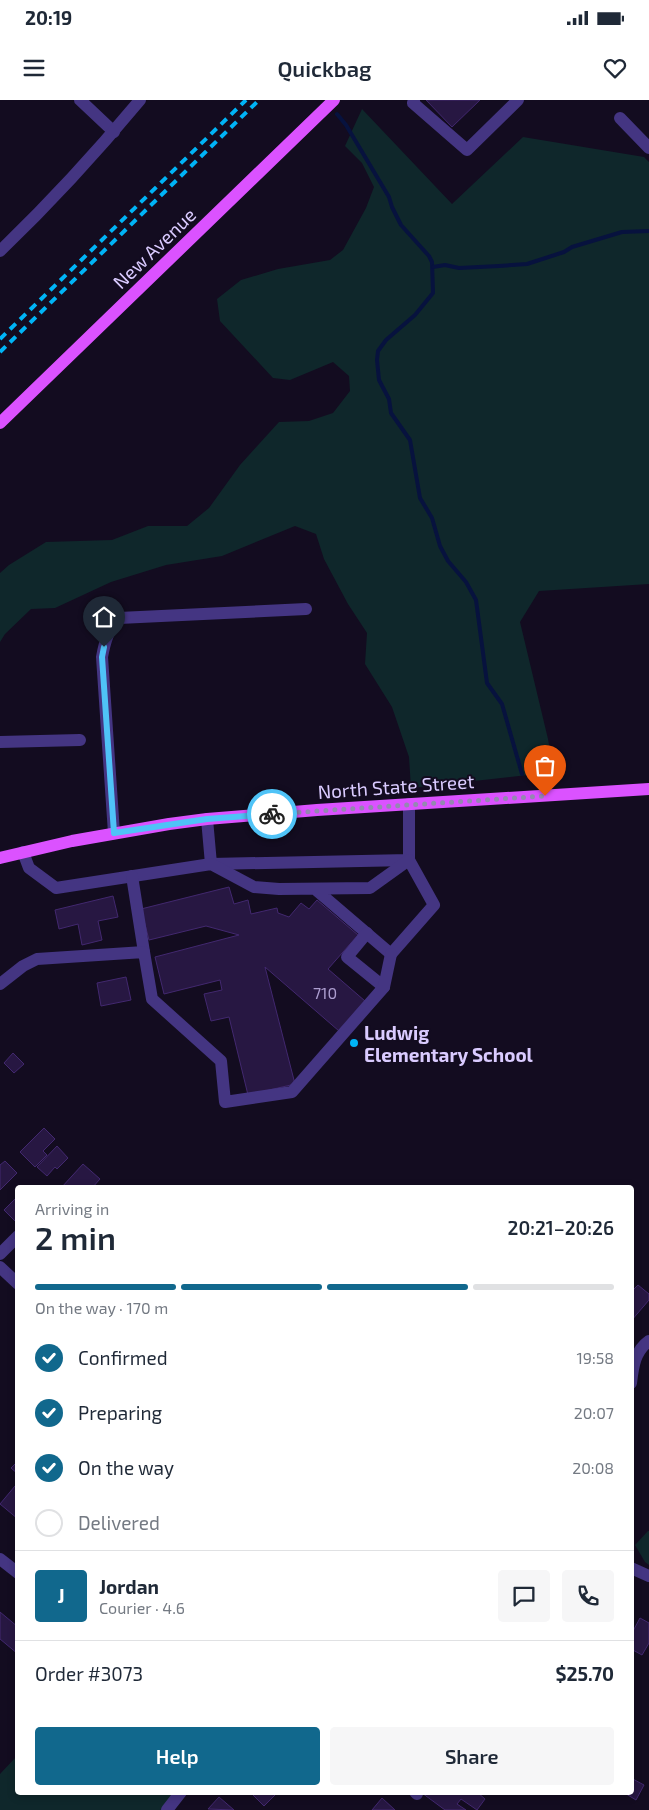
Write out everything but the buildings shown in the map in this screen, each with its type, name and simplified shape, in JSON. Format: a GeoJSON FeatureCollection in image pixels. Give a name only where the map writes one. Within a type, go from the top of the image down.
{"type":"FeatureCollection","features":[{"type":"Feature","properties":{"kind":"main road","name":"New Avenue"},"geometry":{"type":"LineString","coordinates":[[0,423],[334,100]]}},
{"type":"Feature","properties":{"kind":"main road","name":"North State Street"},"geometry":{"type":"LineString","coordinates":[[0,858],[45,846],[114,833],[207,819],[649,789]]}},
{"type":"Feature","properties":{"kind":"street"},"geometry":{"type":"LineString","coordinates":[[80,100],[114,132]]}},
{"type":"Feature","properties":{"kind":"street"},"geometry":{"type":"LineString","coordinates":[[0,251],[40,212],[114,132],[140,100]]}},
{"type":"Feature","properties":{"kind":"street"},"geometry":{"type":"LineString","coordinates":[[414,100],[413,103],[467,150],[518,100]]}},
{"type":"Feature","properties":{"kind":"street"},"geometry":{"type":"LineString","coordinates":[[620,118],[649,148]]}},
{"type":"Feature","properties":{"kind":"street"},"geometry":{"type":"LineString","coordinates":[[114,833],[102,657],[106,636],[112,626],[119,618],[306,609]]}},
{"type":"Feature","properties":{"kind":"street"},"geometry":{"type":"LineString","coordinates":[[0,742],[80,740]]}},
{"type":"Feature","properties":{"kind":"street"},"geometry":{"type":"LineString","coordinates":[[132,876],[152,1000],[221,1061],[224,1102],[292,1092],[384,987],[391,954],[434,905],[409,860],[409,804]]}},
{"type":"Feature","properties":{"kind":"street"},"geometry":{"type":"LineString","coordinates":[[207,819],[211,864]]}},
{"type":"Feature","properties":{"kind":"street"},"geometry":{"type":"LineString","coordinates":[[23,852],[29,868],[56,888],[211,864],[409,860]]}},
{"type":"Feature","properties":{"kind":"street"},"geometry":{"type":"LineString","coordinates":[[211,864],[254,886],[279,889],[370,888],[409,860]]}},
{"type":"Feature","properties":{"kind":"street"},"geometry":{"type":"LineString","coordinates":[[316,889],[391,954]]}},
{"type":"Feature","properties":{"kind":"street"},"geometry":{"type":"LineString","coordinates":[[367,933],[347,957],[384,987]]}},
{"type":"Feature","properties":{"kind":"street"},"geometry":{"type":"LineString","coordinates":[[0,984],[23,966],[37,959],[144,952]]}},
{"type":"Feature","properties":{"kind":"street"},"geometry":{"type":"LineString","coordinates":[[0,1254],[15,1239]]}},
{"type":"Feature","properties":{"kind":"street"},"geometry":{"type":"LineString","coordinates":[[0,1267],[15,1281]]}},
{"type":"Feature","properties":{"kind":"street"},"geometry":{"type":"LineString","coordinates":[[634,1363],[638,1352],[649,1341]]}},
{"type":"Feature","properties":{"kind":"street"},"geometry":{"type":"LineString","coordinates":[[0,1559],[15,1572]]}},
{"type":"Feature","properties":{"kind":"street"},"geometry":{"type":"LineString","coordinates":[[634,1569],[649,1576]]}},
{"type":"Feature","properties":{"kind":"street"},"geometry":{"type":"LineString","coordinates":[[167,1810],[179,1795]]}},
{"type":"Feature","properties":{"kind":"green space"},"geometry":{"type":"Polygon","coordinates":[[[362,109],[452,204],[523,137],[644,157],[649,162],[649,584],[539,591],[520,622],[554,772],[411,788],[409,757],[392,707],[365,664],[367,633],[348,604],[324,559],[316,534],[295,526],[222,556],[166,565],[111,582],[55,608],[31,609],[5,634],[0,642],[0,573],[9,565],[46,542],[112,540],[148,526],[187,526],[209,508],[240,465],[279,422],[309,421],[333,413],[350,391],[349,376],[333,362],[290,380],[273,378],[220,321],[217,299],[241,280],[278,269],[330,260],[343,250],[366,208],[374,187],[362,163],[345,146],[362,109]]]}},
{"type":"Feature","properties":{"kind":"green space"},"geometry":{"type":"Polygon","coordinates":[[[648,1531],[649,1565],[645,1562],[635,1545],[648,1531]]]}},
{"type":"Feature","properties":{"kind":"green space"},"geometry":{"type":"Polygon","coordinates":[[[15,1758],[15,1795],[174,1795],[161,1810],[0,1810],[0,1774],[15,1758]]]}},
{"type":"Feature","properties":{"kind":"waterway"},"geometry":{"type":"LineString","coordinates":[[337,114],[346,125],[389,197],[401,225],[429,256],[432,262],[433,293],[415,315],[386,340],[378,351],[379,380],[389,399],[391,413],[410,440],[420,498],[432,518],[440,546],[448,561],[466,582],[476,600],[487,683],[502,704],[522,774]]}},
{"type":"Feature","properties":{"kind":"waterway"},"geometry":{"type":"LineString","coordinates":[[433,267],[445,265],[459,268],[527,264],[564,252],[572,247],[622,232],[649,231]]}},
{"type":"Feature","properties":{"kind":"railway"},"geometry":{"type":"LineString","coordinates":[[0,339],[246,100]]}},
{"type":"Feature","properties":{"kind":"railway"},"geometry":{"type":"LineString","coordinates":[[0,352],[259,100]]}},
{"type":"Feature","properties":{"kind":"way so far"},"geometry":{"type":"LineString","coordinates":[[272,814],[545,796]]}},
{"type":"Feature","properties":{"kind":"place","name":"Ludwig Elementary School"},"geometry":{"type":"Point","coordinates":[354,1043]}},
{"type":"Feature","properties":{"kind":"route"},"geometry":{"type":"LineString","coordinates":[[104,647],[102,657],[114,833],[207,819],[272,814]]}}]}
